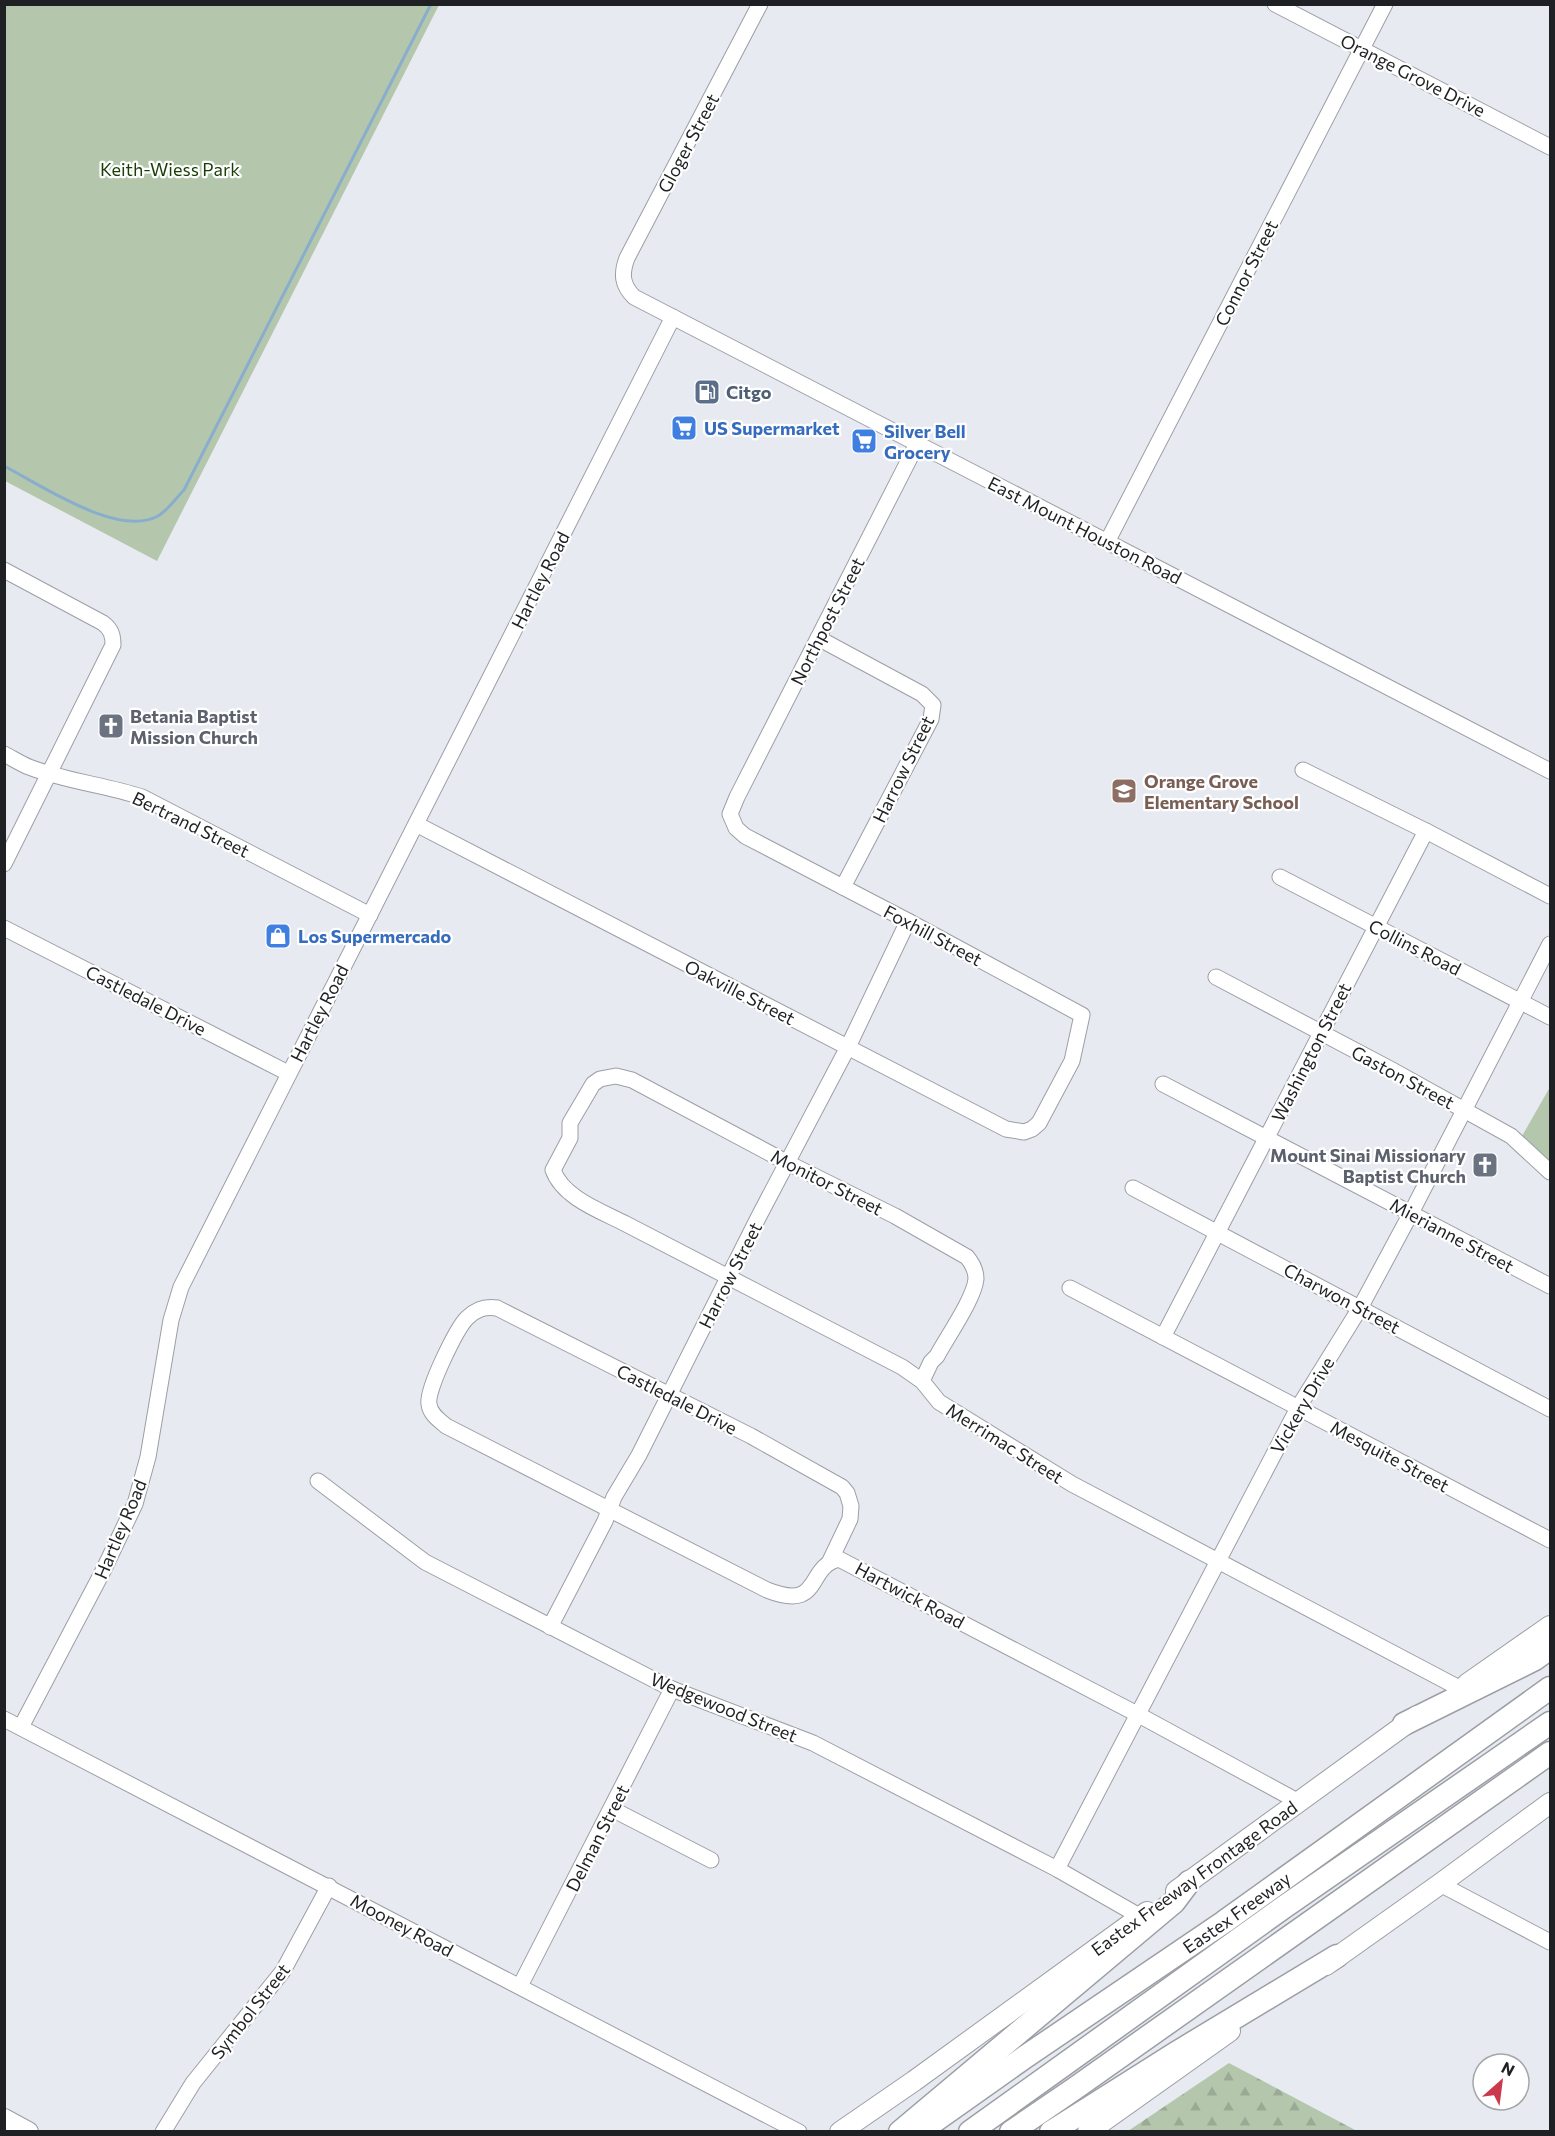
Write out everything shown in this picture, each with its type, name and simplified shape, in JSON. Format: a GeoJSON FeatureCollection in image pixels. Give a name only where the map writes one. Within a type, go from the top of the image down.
{"type":"FeatureCollection","features":[{"type":"Feature","properties":{"kind":"highway"},"geometry":{"type":"LineString","coordinates":[[1404,1724],[1535,1659],[1551,1648]]}},
{"type":"Feature","properties":{"kind":"highway","name":"Eastex Freeway"},"geometry":{"type":"LineString","coordinates":[[919,2132],[1224,1922],[1551,1688]]}},
{"type":"Feature","properties":{"kind":"highway"},"geometry":{"type":"LineString","coordinates":[[970,2132],[1284,1907],[1551,1723]]}},
{"type":"Feature","properties":{"kind":"highway"},"geometry":{"type":"LineString","coordinates":[[1011,2132],[1551,1753]]}},
{"type":"Feature","properties":{"kind":"highway"},"geometry":{"type":"LineString","coordinates":[[900,2132],[1174,1902],[1189,1882]]}},
{"type":"Feature","properties":{"kind":"highway"},"geometry":{"type":"LineString","coordinates":[[1051,2132],[1337,1956]]}},
{"type":"Feature","properties":{"kind":"main road","name":"Eastex Freeway Frontage Road"},"geometry":{"type":"LineString","coordinates":[[840,2132],[1141,1917],[1404,1724],[1461,1689],[1551,1626]]}},
{"type":"Feature","properties":{"kind":"main road"},"geometry":{"type":"LineString","coordinates":[[1088,2132],[1551,1803]]}},
{"type":"Feature","properties":{"kind":"main road"},"geometry":{"type":"LineString","coordinates":[[4,2119],[28,2132]]}},
{"type":"Feature","properties":{"kind":"street","name":"Gloger Street"},"geometry":{"type":"LineString","coordinates":[[624,283],[623,274],[627,258],[760,4]]}},
{"type":"Feature","properties":{"kind":"street","name":"Orange Grove Drive"},"geometry":{"type":"LineString","coordinates":[[1275,4],[1551,147]]}},
{"type":"Feature","properties":{"kind":"street","name":"Connor Street"},"geometry":{"type":"LineString","coordinates":[[1107,542],[1385,4]]}},
{"type":"Feature","properties":{"kind":"street","name":"East Mount Houston Road"},"geometry":{"type":"LineString","coordinates":[[624,283],[634,297],[1551,771]]}},
{"type":"Feature","properties":{"kind":"street","name":"Hartley Road"},"geometry":{"type":"LineString","coordinates":[[21,1727],[98,1581],[135,1504],[148,1458],[175,1302],[200,1246],[673,317]]}},
{"type":"Feature","properties":{"kind":"street","name":"Northpost Street"},"geometry":{"type":"LineString","coordinates":[[737,797],[917,444]]}},
{"type":"Feature","properties":{"kind":"street"},"geometry":{"type":"LineString","coordinates":[[4,570],[103,623],[111,632],[113,645],[4,864]]}},
{"type":"Feature","properties":{"kind":"street","name":"Harrow Street"},"geometry":{"type":"LineString","coordinates":[[818,638],[922,694],[933,705],[931,719],[843,887]]}},
{"type":"Feature","properties":{"kind":"street","name":"Bertrand Street"},"geometry":{"type":"LineString","coordinates":[[4,754],[27,766],[50,774],[112,787],[142,797],[370,915]]}},
{"type":"Feature","properties":{"kind":"street"},"geometry":{"type":"LineString","coordinates":[[1304,770],[1551,896]]}},
{"type":"Feature","properties":{"kind":"street","name":"Foxhill Street"},"geometry":{"type":"LineString","coordinates":[[737,797],[730,814],[736,828],[745,836],[908,921],[1082,1016],[1072,1060],[1053,1097]]}},
{"type":"Feature","properties":{"kind":"street","name":"Oakville Street"},"geometry":{"type":"LineString","coordinates":[[416,824],[1015,1132],[1024,1132],[1039,1123],[1053,1097]]}},
{"type":"Feature","properties":{"kind":"street","name":"Washington Street"},"geometry":{"type":"LineString","coordinates":[[1163,1337],[1426,831]]}},
{"type":"Feature","properties":{"kind":"street","name":"Collins Road"},"geometry":{"type":"LineString","coordinates":[[1280,877],[1551,1017]]}},
{"type":"Feature","properties":{"kind":"street","name":"Harrow Street"},"geometry":{"type":"LineString","coordinates":[[550,1627],[848,1047],[908,921]]}},
{"type":"Feature","properties":{"kind":"street","name":"Castledale Drive"},"geometry":{"type":"LineString","coordinates":[[4,928],[288,1073]]}},
{"type":"Feature","properties":{"kind":"street","name":"Vickery Drive"},"geometry":{"type":"LineString","coordinates":[[1057,1869],[1298,1408],[1360,1308],[1551,944]]}},
{"type":"Feature","properties":{"kind":"street","name":"Gaston Street"},"geometry":{"type":"LineString","coordinates":[[1216,977],[1511,1136],[1551,1172]]}},
{"type":"Feature","properties":{"kind":"street","name":"Monitor Street"},"geometry":{"type":"LineString","coordinates":[[574,1117],[593,1084],[607,1076],[624,1077],[895,1216],[958,1251],[972,1264],[976,1276],[973,1290],[922,1381]]}},
{"type":"Feature","properties":{"kind":"street","name":"Mierianne Street"},"geometry":{"type":"LineString","coordinates":[[1163,1083],[1551,1286]]}},
{"type":"Feature","properties":{"kind":"street","name":"Merrimac Street"},"geometry":{"type":"LineString","coordinates":[[574,1117],[570,1123],[570,1138],[553,1170],[557,1181],[581,1200],[870,1350],[922,1381],[939,1402],[1072,1484],[1461,1689]]}},
{"type":"Feature","properties":{"kind":"street","name":"Charwon Street"},"geometry":{"type":"LineString","coordinates":[[1133,1188],[1551,1408]]}},
{"type":"Feature","properties":{"kind":"street","name":"Mesquite Street"},"geometry":{"type":"LineString","coordinates":[[1070,1288],[1551,1540]]}},
{"type":"Feature","properties":{"kind":"street","name":"Castledale Drive"},"geometry":{"type":"LineString","coordinates":[[450,1347],[465,1320],[472,1314],[486,1306],[497,1308],[751,1436],[842,1487],[847,1493],[851,1506],[850,1519],[830,1561]]}},
{"type":"Feature","properties":{"kind":"street","name":"Hartwick Road"},"geometry":{"type":"LineString","coordinates":[[450,1347],[433,1382],[429,1404],[435,1418],[462,1434],[784,1597],[798,1596],[810,1589],[830,1561],[839,1559],[1137,1714],[1299,1802]]}},
{"type":"Feature","properties":{"kind":"street","name":"Wedgewood Street"},"geometry":{"type":"LineString","coordinates":[[318,1480],[425,1562],[672,1689],[813,1743],[1057,1869],[1141,1917]]}},
{"type":"Feature","properties":{"kind":"street","name":"Delman Street"},"geometry":{"type":"LineString","coordinates":[[520,1986],[672,1689]]}},
{"type":"Feature","properties":{"kind":"street","name":"Mooney Road"},"geometry":{"type":"LineString","coordinates":[[4,1719],[799,2132]]}},
{"type":"Feature","properties":{"kind":"street"},"geometry":{"type":"LineString","coordinates":[[612,1809],[711,1860]]}},
{"type":"Feature","properties":{"kind":"street"},"geometry":{"type":"LineString","coordinates":[[1440,1884],[1551,1942]]}},
{"type":"Feature","properties":{"kind":"street","name":"Symbol Street"},"geometry":{"type":"LineString","coordinates":[[163,2132],[199,2075],[283,1971],[329,1886]]}},
{"type":"Feature","properties":{"kind":"green space","name":"Keith-Wiess Park"},"geometry":{"type":"Polygon","coordinates":[[[4,5],[439,5],[157,561],[5,481],[4,5]]]}},
{"type":"Feature","properties":{"kind":"green space"},"geometry":{"type":"Polygon","coordinates":[[[1550,1087],[1550,1166],[1522,1136],[1550,1087]]]}},
{"type":"Feature","properties":{"kind":"green space"},"geometry":{"type":"Polygon","coordinates":[[[1229,2063],[1357,2131],[1128,2131],[1229,2063]]]}},
{"type":"Feature","properties":{"kind":"waterway"},"geometry":{"type":"LineString","coordinates":[[4,466],[58,496],[101,515],[122,520],[141,521],[158,516],[165,511],[184,490],[431,4]]}},
{"type":"Feature","properties":{"kind":"place","name":"Citgo"},"geometry":{"type":"Point","coordinates":[707,392]}},
{"type":"Feature","properties":{"kind":"place","name":"US Supermarket"},"geometry":{"type":"Point","coordinates":[684,428]}},
{"type":"Feature","properties":{"kind":"place","name":"Silver Bell Grocery"},"geometry":{"type":"Point","coordinates":[864,441]}},
{"type":"Feature","properties":{"kind":"place","name":"Betania Baptist Mission Church"},"geometry":{"type":"Point","coordinates":[111,726]}},
{"type":"Feature","properties":{"kind":"place","name":"Orange Grove Elementary School"},"geometry":{"type":"Point","coordinates":[1124,791]}},
{"type":"Feature","properties":{"kind":"place","name":"Los Supermercado"},"geometry":{"type":"Point","coordinates":[278,936]}},
{"type":"Feature","properties":{"kind":"place","name":"Mount Sinai Missionary Baptist Church"},"geometry":{"type":"Point","coordinates":[1485,1165]}}]}
